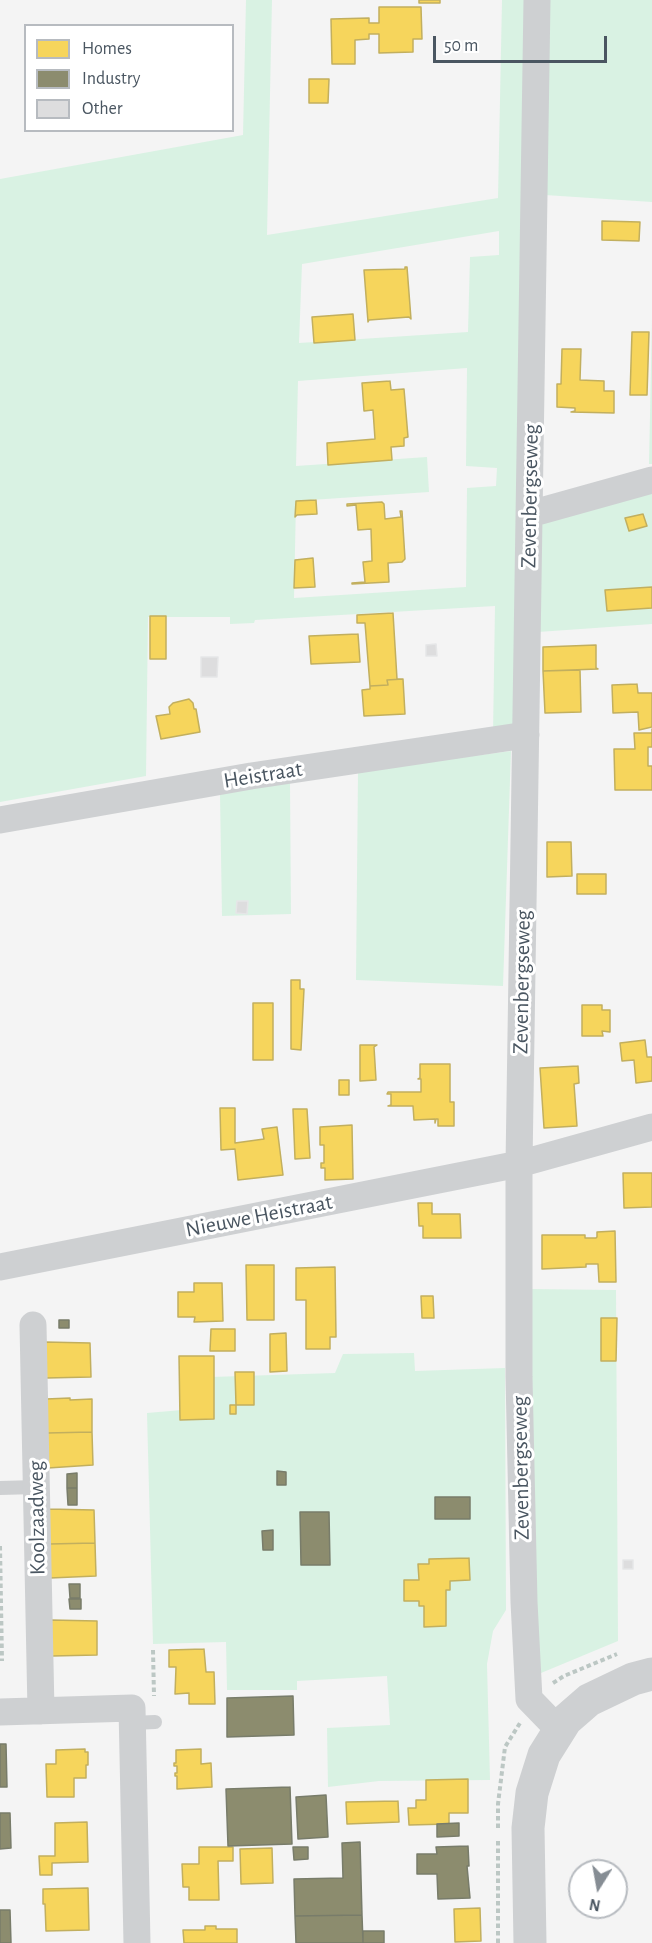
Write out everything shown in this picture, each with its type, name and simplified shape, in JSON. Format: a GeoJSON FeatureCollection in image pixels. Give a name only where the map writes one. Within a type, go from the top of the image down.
{"type":"FeatureCollection","features":[{"type":"Feature","properties":{"kind":"street","name":"Zevenbergseweg"},"geometry":{"type":"LineString","coordinates":[[537,0],[519,1164],[519,1377],[524,1602],[529,1699],[560,1731]]}},
{"type":"Feature","properties":{"kind":"street"},"geometry":{"type":"LineString","coordinates":[[530,514],[652,480]]}},
{"type":"Feature","properties":{"kind":"street","name":"Heistraat"},"geometry":{"type":"LineString","coordinates":[[0,820],[251,776],[526,735]]}},
{"type":"Feature","properties":{"kind":"street","name":"Nieuwe Heistraat"},"geometry":{"type":"LineString","coordinates":[[0,1267],[519,1164],[652,1126]]}},
{"type":"Feature","properties":{"kind":"street","name":"Koolzaadweg"},"geometry":{"type":"LineString","coordinates":[[33,1325],[41,1711]]}},
{"type":"Feature","properties":{"kind":"street"},"geometry":{"type":"LineString","coordinates":[[531,1943],[528,1828],[532,1793],[544,1755],[567,1720],[589,1700],[633,1679],[652,1674]]}},
{"type":"Feature","properties":{"kind":"street"},"geometry":{"type":"LineString","coordinates":[[0,1712],[132,1708],[143,1723],[137,1943]]}},
{"type":"Feature","properties":{"kind":"lane"},"geometry":{"type":"LineString","coordinates":[[0,1488],[36,1487]]}},
{"type":"Feature","properties":{"kind":"path","name":"Koolzaadweg"},"geometry":{"type":"LineString","coordinates":[[0,1546],[2,1661]]}},
{"type":"Feature","properties":{"kind":"green space"},"geometry":{"type":"Polygon","coordinates":[[[246,0],[272,0],[267,235],[498,198],[502,0],[527,0],[515,731],[493,734],[495,606],[255,620],[254,623],[230,624],[230,617],[148,617],[146,776],[0,802],[0,179],[243,135],[246,0]],[[499,231],[302,264],[299,343],[468,332],[470,257],[499,255],[499,231]],[[467,368],[298,381],[296,466],[427,457],[429,492],[296,501],[294,598],[466,587],[467,488],[496,486],[497,468],[466,466],[467,368]]]}},
{"type":"Feature","properties":{"kind":"green space"},"geometry":{"type":"Polygon","coordinates":[[[550,0],[652,0],[652,202],[545,195],[550,0]]]}},
{"type":"Feature","properties":{"kind":"green space"},"geometry":{"type":"Polygon","coordinates":[[[652,318],[652,464],[649,464],[652,318]]]}},
{"type":"Feature","properties":{"kind":"green space"},"geometry":{"type":"Polygon","coordinates":[[[652,492],[652,624],[538,632],[539,522],[652,492]]]}},
{"type":"Feature","properties":{"kind":"green space"},"geometry":{"type":"Polygon","coordinates":[[[511,751],[503,986],[356,980],[358,771],[511,751]]]}},
{"type":"Feature","properties":{"kind":"green space"},"geometry":{"type":"Polygon","coordinates":[[[290,782],[291,914],[222,916],[220,794],[290,782]]]}},
{"type":"Feature","properties":{"kind":"green space"},"geometry":{"type":"Polygon","coordinates":[[[531,1289],[616,1290],[618,1641],[541,1673],[535,1620],[531,1289]]]}},
{"type":"Feature","properties":{"kind":"green space"},"geometry":{"type":"Polygon","coordinates":[[[414,1353],[415,1371],[505,1368],[506,1610],[493,1631],[487,1664],[490,1780],[379,1781],[328,1787],[327,1728],[390,1725],[387,1676],[297,1681],[297,1690],[227,1690],[226,1642],[153,1644],[147,1413],[205,1408],[211,1377],[335,1373],[343,1354],[414,1353]]]}},
{"type":"Feature","properties":{"kind":"building: Homes"},"geometry":{"type":"Polygon","coordinates":[[[419,0],[440,0],[440,3],[419,3],[419,0]]]}},
{"type":"Feature","properties":{"kind":"building: Homes"},"geometry":{"type":"Polygon","coordinates":[[[379,7],[421,7],[422,39],[413,39],[413,52],[379,53],[379,34],[369,34],[369,39],[355,40],[355,64],[332,64],[331,19],[369,18],[369,23],[379,23],[379,7]]]}},
{"type":"Feature","properties":{"kind":"building: Homes"},"geometry":{"type":"Polygon","coordinates":[[[309,79],[329,79],[328,103],[309,103],[309,79]]]}},
{"type":"Feature","properties":{"kind":"building: Homes"},"geometry":{"type":"Polygon","coordinates":[[[602,221],[640,222],[639,241],[602,240],[602,221]]]}},
{"type":"Feature","properties":{"kind":"building: Homes"},"geometry":{"type":"Polygon","coordinates":[[[407,267],[411,319],[409,317],[369,320],[368,322],[364,270],[405,269],[407,267]]]}},
{"type":"Feature","properties":{"kind":"building: Homes"},"geometry":{"type":"Polygon","coordinates":[[[353,314],[355,340],[314,343],[312,317],[353,314]]]}},
{"type":"Feature","properties":{"kind":"building: Homes"},"geometry":{"type":"Polygon","coordinates":[[[632,332],[649,332],[647,395],[630,395],[632,332]]]}},
{"type":"Feature","properties":{"kind":"building: Homes"},"geometry":{"type":"Polygon","coordinates":[[[562,349],[581,349],[580,380],[604,381],[604,391],[614,391],[614,413],[571,412],[575,411],[575,408],[557,407],[557,384],[561,384],[562,349]]]}},
{"type":"Feature","properties":{"kind":"building: Homes"},"geometry":{"type":"Polygon","coordinates":[[[390,381],[391,390],[404,389],[408,437],[404,438],[404,446],[391,447],[392,460],[328,465],[327,443],[375,439],[373,410],[364,411],[362,383],[390,381]]]}},
{"type":"Feature","properties":{"kind":"building: Homes"},"geometry":{"type":"Polygon","coordinates":[[[316,500],[317,514],[295,517],[296,501],[316,500]]]}},
{"type":"Feature","properties":{"kind":"building: Homes"},"geometry":{"type":"Polygon","coordinates":[[[382,502],[385,519],[401,517],[400,511],[402,511],[405,559],[402,562],[388,563],[389,582],[352,584],[365,582],[363,562],[372,561],[371,529],[358,530],[356,505],[347,506],[347,504],[382,502]]]}},
{"type":"Feature","properties":{"kind":"building: Homes"},"geometry":{"type":"Polygon","coordinates":[[[643,514],[647,526],[629,531],[625,518],[643,514]]]}},
{"type":"Feature","properties":{"kind":"building: Homes"},"geometry":{"type":"Polygon","coordinates":[[[313,558],[315,587],[294,588],[295,560],[313,558]]]}},
{"type":"Feature","properties":{"kind":"building: Homes"},"geometry":{"type":"Polygon","coordinates":[[[652,587],[652,608],[607,611],[605,590],[652,587]]]}},
{"type":"Feature","properties":{"kind":"building: Homes"},"geometry":{"type":"Polygon","coordinates":[[[393,613],[397,679],[403,679],[387,680],[388,685],[370,686],[365,623],[357,623],[357,615],[393,613]]]}},
{"type":"Feature","properties":{"kind":"building: Homes"},"geometry":{"type":"Polygon","coordinates":[[[150,616],[166,616],[166,659],[150,659],[150,616]]]}},
{"type":"Feature","properties":{"kind":"building: Homes"},"geometry":{"type":"Polygon","coordinates":[[[358,634],[360,662],[311,664],[309,636],[358,634]]]}},
{"type":"Feature","properties":{"kind":"building: Homes"},"geometry":{"type":"Polygon","coordinates":[[[596,645],[596,668],[598,669],[543,671],[543,647],[596,645]]]}},
{"type":"Feature","properties":{"kind":"building: Homes"},"geometry":{"type":"Polygon","coordinates":[[[580,670],[581,712],[545,713],[543,671],[580,670]]]}},
{"type":"Feature","properties":{"kind":"building: Homes"},"geometry":{"type":"Polygon","coordinates":[[[403,679],[405,714],[364,716],[362,690],[370,689],[370,686],[388,685],[387,680],[403,679]]]}},
{"type":"Feature","properties":{"kind":"building: Homes"},"geometry":{"type":"Polygon","coordinates":[[[637,684],[638,693],[652,693],[652,727],[639,730],[638,712],[613,713],[612,685],[637,684]]]}},
{"type":"Feature","properties":{"kind":"building: Homes"},"geometry":{"type":"Polygon","coordinates":[[[189,699],[196,709],[200,732],[161,739],[156,716],[170,714],[169,707],[173,703],[189,699]]]}},
{"type":"Feature","properties":{"kind":"building: Homes"},"geometry":{"type":"Polygon","coordinates":[[[634,733],[652,733],[652,747],[648,747],[648,766],[652,766],[652,790],[615,790],[614,749],[635,749],[634,733]]]}},
{"type":"Feature","properties":{"kind":"building: Homes"},"geometry":{"type":"Polygon","coordinates":[[[547,842],[571,842],[572,876],[547,877],[547,842]]]}},
{"type":"Feature","properties":{"kind":"building: Homes"},"geometry":{"type":"Polygon","coordinates":[[[577,874],[606,874],[606,894],[577,894],[577,874]]]}},
{"type":"Feature","properties":{"kind":"building: Homes"},"geometry":{"type":"Polygon","coordinates":[[[291,980],[300,980],[300,989],[304,989],[301,1050],[291,1049],[291,980]]]}},
{"type":"Feature","properties":{"kind":"building: Homes"},"geometry":{"type":"Polygon","coordinates":[[[253,1003],[273,1003],[273,1060],[253,1060],[253,1003]]]}},
{"type":"Feature","properties":{"kind":"building: Homes"},"geometry":{"type":"Polygon","coordinates":[[[582,1005],[602,1005],[602,1010],[610,1010],[610,1032],[602,1031],[603,1036],[582,1036],[582,1005]]]}},
{"type":"Feature","properties":{"kind":"building: Homes"},"geometry":{"type":"Polygon","coordinates":[[[645,1040],[647,1057],[652,1057],[652,1081],[636,1083],[634,1060],[622,1061],[620,1043],[645,1040]]]}},
{"type":"Feature","properties":{"kind":"building: Homes"},"geometry":{"type":"Polygon","coordinates":[[[360,1045],[377,1045],[374,1047],[376,1080],[360,1081],[360,1045]]]}},
{"type":"Feature","properties":{"kind":"building: Homes"},"geometry":{"type":"Polygon","coordinates":[[[420,1064],[450,1064],[450,1102],[454,1102],[454,1126],[438,1126],[438,1119],[435,1123],[435,1119],[414,1120],[413,1106],[388,1106],[391,1105],[391,1094],[387,1094],[388,1092],[421,1092],[421,1079],[418,1079],[420,1078],[420,1064]]]}},
{"type":"Feature","properties":{"kind":"building: Homes"},"geometry":{"type":"Polygon","coordinates":[[[578,1066],[579,1083],[574,1084],[577,1126],[544,1128],[540,1068],[578,1066]]]}},
{"type":"Feature","properties":{"kind":"building: Homes"},"geometry":{"type":"Polygon","coordinates":[[[339,1080],[349,1080],[349,1095],[339,1095],[339,1080]]]}},
{"type":"Feature","properties":{"kind":"building: Homes"},"geometry":{"type":"Polygon","coordinates":[[[220,1108],[235,1108],[235,1143],[264,1139],[262,1129],[277,1127],[283,1175],[238,1180],[235,1149],[221,1150],[220,1108]]]}},
{"type":"Feature","properties":{"kind":"building: Homes"},"geometry":{"type":"Polygon","coordinates":[[[293,1109],[307,1109],[310,1158],[295,1159],[293,1109]]]}},
{"type":"Feature","properties":{"kind":"building: Homes"},"geometry":{"type":"Polygon","coordinates":[[[352,1125],[353,1179],[325,1180],[325,1168],[321,1168],[321,1163],[324,1163],[324,1145],[320,1145],[320,1127],[352,1125]]]}},
{"type":"Feature","properties":{"kind":"building: Homes"},"geometry":{"type":"Polygon","coordinates":[[[623,1173],[652,1173],[652,1207],[624,1208],[623,1173]]]}},
{"type":"Feature","properties":{"kind":"building: Homes"},"geometry":{"type":"Polygon","coordinates":[[[418,1203],[432,1203],[432,1214],[460,1214],[461,1238],[423,1238],[423,1226],[419,1226],[418,1203]]]}},
{"type":"Feature","properties":{"kind":"building: Homes"},"geometry":{"type":"Polygon","coordinates":[[[615,1231],[616,1282],[599,1282],[598,1264],[586,1264],[586,1267],[542,1269],[542,1235],[585,1235],[585,1238],[596,1238],[597,1232],[615,1231]]]}},
{"type":"Feature","properties":{"kind":"building: Homes"},"geometry":{"type":"Polygon","coordinates":[[[246,1265],[274,1265],[274,1320],[247,1320],[246,1265]]]}},
{"type":"Feature","properties":{"kind":"building: Homes"},"geometry":{"type":"Polygon","coordinates":[[[335,1267],[336,1337],[330,1337],[330,1349],[306,1349],[306,1300],[296,1300],[296,1268],[335,1267]]]}},
{"type":"Feature","properties":{"kind":"building: Homes"},"geometry":{"type":"Polygon","coordinates":[[[194,1283],[222,1283],[223,1321],[194,1322],[195,1317],[178,1317],[178,1292],[194,1292],[194,1283]]]}},
{"type":"Feature","properties":{"kind":"building: Homes"},"geometry":{"type":"Polygon","coordinates":[[[421,1296],[433,1296],[434,1318],[422,1318],[421,1296]]]}},
{"type":"Feature","properties":{"kind":"building: Homes"},"geometry":{"type":"Polygon","coordinates":[[[601,1318],[617,1318],[616,1361],[601,1361],[601,1318]]]}},
{"type":"Feature","properties":{"kind":"building: Homes"},"geometry":{"type":"Polygon","coordinates":[[[211,1329],[235,1329],[235,1351],[210,1351],[211,1329]]]}},
{"type":"Feature","properties":{"kind":"building: Homes"},"geometry":{"type":"Polygon","coordinates":[[[286,1333],[287,1371],[270,1372],[270,1334],[286,1333]]]}},
{"type":"Feature","properties":{"kind":"building: Homes"},"geometry":{"type":"Polygon","coordinates":[[[45,1342],[90,1343],[91,1377],[46,1378],[45,1342]]]}},
{"type":"Feature","properties":{"kind":"building: Homes"},"geometry":{"type":"Polygon","coordinates":[[[179,1356],[214,1356],[214,1419],[180,1420],[179,1356]]]}},
{"type":"Feature","properties":{"kind":"building: Homes"},"geometry":{"type":"Polygon","coordinates":[[[235,1372],[254,1372],[254,1405],[236,1405],[235,1372]]]}},
{"type":"Feature","properties":{"kind":"building: Homes"},"geometry":{"type":"Polygon","coordinates":[[[70,1398],[70,1400],[92,1399],[92,1432],[47,1433],[46,1399],[70,1398]]]}},
{"type":"Feature","properties":{"kind":"building: Homes"},"geometry":{"type":"Polygon","coordinates":[[[230,1405],[236,1405],[236,1414],[230,1414],[230,1405]]]}},
{"type":"Feature","properties":{"kind":"building: Homes"},"geometry":{"type":"Polygon","coordinates":[[[92,1432],[93,1465],[48,1468],[47,1433],[92,1432]]]}},
{"type":"Feature","properties":{"kind":"building: Homes"},"geometry":{"type":"Polygon","coordinates":[[[48,1509],[94,1510],[95,1543],[49,1544],[48,1509]]]}},
{"type":"Feature","properties":{"kind":"building: Homes"},"geometry":{"type":"Polygon","coordinates":[[[95,1543],[96,1576],[50,1578],[49,1544],[95,1543]]]}},
{"type":"Feature","properties":{"kind":"building: Homes"},"geometry":{"type":"Polygon","coordinates":[[[469,1558],[470,1580],[450,1581],[450,1590],[446,1590],[446,1626],[424,1627],[424,1606],[419,1606],[419,1601],[404,1601],[404,1580],[419,1580],[418,1564],[429,1564],[429,1559],[469,1558]]]}},
{"type":"Feature","properties":{"kind":"building: Homes"},"geometry":{"type":"Polygon","coordinates":[[[51,1620],[97,1621],[97,1655],[52,1656],[51,1620]]]}},
{"type":"Feature","properties":{"kind":"building: Homes"},"geometry":{"type":"Polygon","coordinates":[[[204,1649],[206,1672],[214,1672],[215,1704],[189,1704],[189,1693],[175,1694],[176,1667],[169,1667],[169,1650],[204,1649]]]}},
{"type":"Feature","properties":{"kind":"building: Homes"},"geometry":{"type":"Polygon","coordinates":[[[85,1749],[85,1752],[88,1752],[86,1778],[74,1778],[74,1797],[47,1797],[46,1764],[56,1764],[56,1750],[85,1749]]]}},
{"type":"Feature","properties":{"kind":"building: Homes"},"geometry":{"type":"Polygon","coordinates":[[[201,1749],[201,1764],[211,1763],[212,1787],[177,1789],[175,1773],[177,1773],[177,1766],[174,1766],[176,1750],[201,1749]]]}},
{"type":"Feature","properties":{"kind":"building: Homes"},"geometry":{"type":"Polygon","coordinates":[[[468,1779],[468,1813],[449,1813],[449,1824],[409,1825],[408,1808],[416,1808],[416,1800],[426,1800],[426,1780],[468,1779]]]}},
{"type":"Feature","properties":{"kind":"building: Homes"},"geometry":{"type":"Polygon","coordinates":[[[398,1801],[399,1822],[347,1824],[346,1802],[398,1801]]]}},
{"type":"Feature","properties":{"kind":"building: Homes"},"geometry":{"type":"Polygon","coordinates":[[[87,1822],[88,1862],[52,1863],[52,1875],[40,1875],[39,1856],[55,1856],[55,1823],[87,1822]]]}},
{"type":"Feature","properties":{"kind":"building: Homes"},"geometry":{"type":"Polygon","coordinates":[[[199,1847],[233,1847],[233,1861],[218,1861],[219,1900],[189,1900],[189,1887],[183,1887],[182,1864],[199,1864],[199,1847]]]}},
{"type":"Feature","properties":{"kind":"building: Homes"},"geometry":{"type":"Polygon","coordinates":[[[272,1848],[273,1883],[241,1884],[240,1849],[272,1848]]]}},
{"type":"Feature","properties":{"kind":"building: Homes"},"geometry":{"type":"Polygon","coordinates":[[[88,1888],[89,1930],[46,1931],[43,1889],[88,1888]]]}},
{"type":"Feature","properties":{"kind":"building: Homes"},"geometry":{"type":"Polygon","coordinates":[[[480,1908],[481,1941],[455,1942],[454,1909],[480,1908]]]}},
{"type":"Feature","properties":{"kind":"building: Homes"},"geometry":{"type":"Polygon","coordinates":[[[205,1926],[216,1926],[216,1929],[237,1929],[237,1943],[184,1943],[183,1930],[205,1930],[205,1926]]]}},
{"type":"Feature","properties":{"kind":"building: Industry"},"geometry":{"type":"Polygon","coordinates":[[[59,1320],[69,1320],[69,1328],[59,1328],[59,1320]]]}},
{"type":"Feature","properties":{"kind":"building: Industry"},"geometry":{"type":"Polygon","coordinates":[[[277,1471],[286,1472],[286,1485],[277,1485],[277,1471]]]}},
{"type":"Feature","properties":{"kind":"building: Industry"},"geometry":{"type":"Polygon","coordinates":[[[77,1473],[77,1488],[67,1488],[67,1474],[77,1473]]]}},
{"type":"Feature","properties":{"kind":"building: Industry"},"geometry":{"type":"Polygon","coordinates":[[[67,1488],[77,1488],[77,1505],[68,1505],[67,1488]]]}},
{"type":"Feature","properties":{"kind":"building: Industry"},"geometry":{"type":"Polygon","coordinates":[[[435,1497],[470,1497],[470,1519],[435,1519],[435,1497]]]}},
{"type":"Feature","properties":{"kind":"building: Industry"},"geometry":{"type":"Polygon","coordinates":[[[300,1512],[329,1512],[330,1565],[301,1565],[300,1512]]]}},
{"type":"Feature","properties":{"kind":"building: Industry"},"geometry":{"type":"Polygon","coordinates":[[[273,1530],[273,1550],[263,1550],[262,1531],[273,1530]]]}},
{"type":"Feature","properties":{"kind":"building: Industry"},"geometry":{"type":"Polygon","coordinates":[[[69,1584],[80,1584],[80,1598],[70,1598],[69,1584]]]}},
{"type":"Feature","properties":{"kind":"building: Industry"},"geometry":{"type":"Polygon","coordinates":[[[69,1599],[81,1599],[81,1609],[70,1609],[69,1599]]]}},
{"type":"Feature","properties":{"kind":"building: Industry"},"geometry":{"type":"Polygon","coordinates":[[[293,1696],[294,1735],[227,1737],[227,1698],[293,1696]]]}},
{"type":"Feature","properties":{"kind":"building: Industry"},"geometry":{"type":"Polygon","coordinates":[[[0,1744],[6,1744],[7,1787],[0,1787],[0,1744]]]}},
{"type":"Feature","properties":{"kind":"building: Industry"},"geometry":{"type":"Polygon","coordinates":[[[290,1787],[292,1844],[228,1846],[226,1789],[290,1787]]]}},
{"type":"Feature","properties":{"kind":"building: Industry"},"geometry":{"type":"Polygon","coordinates":[[[326,1795],[328,1837],[298,1839],[296,1797],[326,1795]]]}},
{"type":"Feature","properties":{"kind":"building: Industry"},"geometry":{"type":"Polygon","coordinates":[[[0,1813],[10,1813],[11,1848],[0,1849],[0,1813]]]}},
{"type":"Feature","properties":{"kind":"building: Industry"},"geometry":{"type":"Polygon","coordinates":[[[459,1823],[459,1836],[437,1837],[437,1824],[459,1823]]]}},
{"type":"Feature","properties":{"kind":"building: Industry"},"geometry":{"type":"Polygon","coordinates":[[[360,1842],[362,1915],[295,1916],[294,1879],[343,1878],[342,1843],[360,1842]]]}},
{"type":"Feature","properties":{"kind":"building: Industry"},"geometry":{"type":"Polygon","coordinates":[[[468,1846],[470,1898],[438,1899],[437,1874],[417,1874],[417,1854],[437,1854],[436,1847],[468,1846]]]}},
{"type":"Feature","properties":{"kind":"building: Industry"},"geometry":{"type":"Polygon","coordinates":[[[293,1847],[308,1847],[308,1859],[294,1860],[293,1847]]]}},
{"type":"Feature","properties":{"kind":"building: Industry"},"geometry":{"type":"Polygon","coordinates":[[[0,1910],[10,1910],[11,1943],[0,1943],[0,1910]]]}},
{"type":"Feature","properties":{"kind":"building: Industry"},"geometry":{"type":"Polygon","coordinates":[[[362,1915],[363,1943],[296,1943],[295,1916],[362,1915]]]}},
{"type":"Feature","properties":{"kind":"building: Industry"},"geometry":{"type":"Polygon","coordinates":[[[363,1931],[384,1931],[384,1943],[363,1943],[363,1931]]]}},
{"type":"Feature","properties":{"kind":"building: Other"},"geometry":{"type":"Polygon","coordinates":[[[436,644],[437,656],[426,656],[426,645],[436,644]]]}},
{"type":"Feature","properties":{"kind":"building: Other"},"geometry":{"type":"Polygon","coordinates":[[[201,657],[218,657],[217,677],[201,677],[201,657]]]}},
{"type":"Feature","properties":{"kind":"building: Other"},"geometry":{"type":"Polygon","coordinates":[[[237,901],[248,901],[247,914],[236,913],[237,901]]]}},
{"type":"Feature","properties":{"kind":"building: Other"},"geometry":{"type":"Polygon","coordinates":[[[623,1560],[633,1560],[633,1569],[623,1569],[623,1560]]]}}]}
